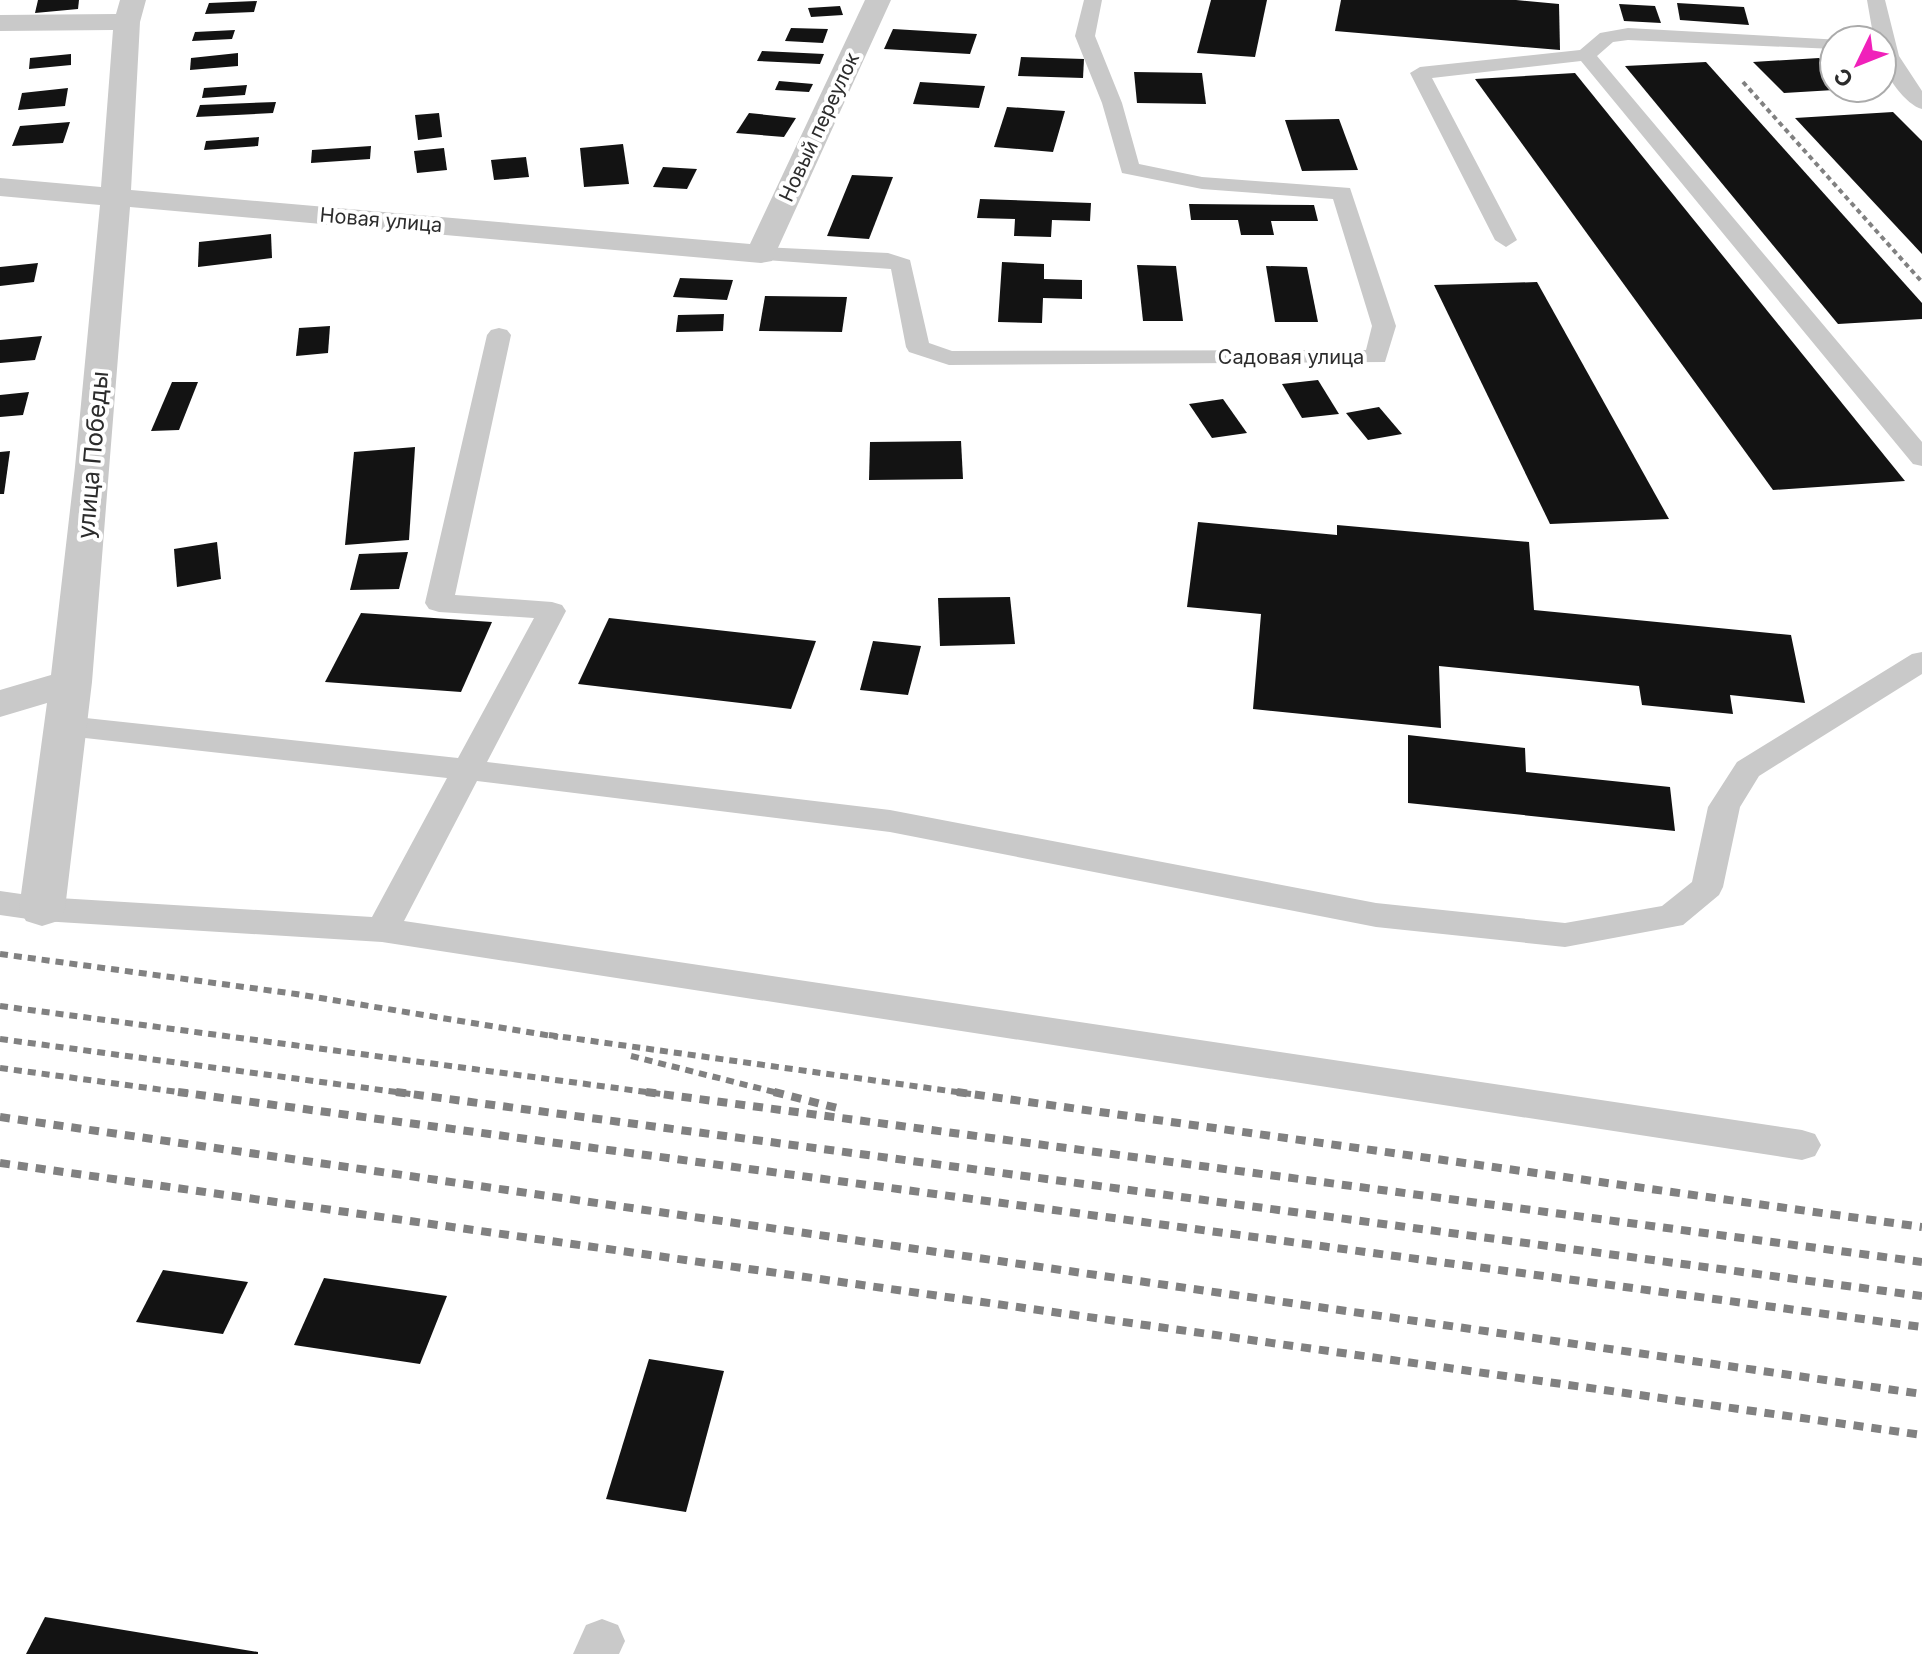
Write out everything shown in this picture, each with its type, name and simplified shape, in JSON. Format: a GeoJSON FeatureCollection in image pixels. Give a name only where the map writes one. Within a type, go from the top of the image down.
{"type":"FeatureCollection","features":[{"type":"Feature","properties":{"kind":"street","name":"Новый переулок"},"geometry":{"type":"LineString","coordinates":[[761,254],[878,0]]}},
{"type":"Feature","properties":{"kind":"street"},"geometry":{"type":"LineString","coordinates":[[0,23],[130,11]]}},
{"type":"Feature","properties":{"kind":"street","name":"улица Победы"},"geometry":{"type":"LineString","coordinates":[[42,909],[72,682],[117,197],[130,11]]}},
{"type":"Feature","properties":{"kind":"street","name":"Новая улица"},"geometry":{"type":"LineString","coordinates":[[0,187],[761,254]]}},
{"type":"Feature","properties":{"kind":"street"},"geometry":{"type":"LineString","coordinates":[[0,704],[72,682]]}},
{"type":"Feature","properties":{"kind":"lane","name":"Садовая улица"},"geometry":{"type":"LineString","coordinates":[[761,254],[888,260],[902,265],[918,347],[949,358],[1376,357],[1384,326],[1342,193],[1202,183],[1130,168],[1112,103],[1085,36],[1093,0]]}},
{"type":"Feature","properties":{"kind":"lane"},"geometry":{"type":"LineString","coordinates":[[1876,0],[1879,24]]}},
{"type":"Feature","properties":{"kind":"lane"},"geometry":{"type":"LineString","coordinates":[[1506,240],[1420,73],[1586,55],[1607,37],[1628,34],[1818,42]]}},
{"type":"Feature","properties":{"kind":"lane"},"geometry":{"type":"LineString","coordinates":[[1586,55],[1922,458]]}},
{"type":"Feature","properties":{"kind":"lane"},"geometry":{"type":"LineString","coordinates":[[1898,75],[1922,103]]}},
{"type":"Feature","properties":{"kind":"lane"},"geometry":{"type":"LineString","coordinates":[[382,930],[552,611],[439,603],[499,335]]}},
{"type":"Feature","properties":{"kind":"lane"},"geometry":{"type":"LineString","coordinates":[[67,726],[890,821],[1376,915],[1565,935],[1671,916],[1707,887],[1724,807],[1748,769],[1922,661]]}},
{"type":"Feature","properties":{"kind":"lane"},"geometry":{"type":"LineString","coordinates":[[0,903],[42,909],[382,930],[1802,1145]]}},
{"type":"Feature","properties":{"kind":"building"},"geometry":{"type":"Polygon","coordinates":[[[38,0],[79,0],[78,9],[35,13],[38,0]]]}},
{"type":"Feature","properties":{"kind":"building"},"geometry":{"type":"Polygon","coordinates":[[[1211,0],[1267,0],[1255,57],[1197,53],[1211,0]]]}},
{"type":"Feature","properties":{"kind":"building"},"geometry":{"type":"Polygon","coordinates":[[[1341,0],[1516,0],[1559,4],[1560,50],[1335,31],[1341,0]]]}},
{"type":"Feature","properties":{"kind":"building"},"geometry":{"type":"Polygon","coordinates":[[[257,1],[254,12],[205,14],[209,3],[257,1]]]}},
{"type":"Feature","properties":{"kind":"building"},"geometry":{"type":"Polygon","coordinates":[[[1677,3],[1744,7],[1749,25],[1680,20],[1677,3]]]}},
{"type":"Feature","properties":{"kind":"building"},"geometry":{"type":"Polygon","coordinates":[[[1619,4],[1655,6],[1661,23],[1624,21],[1619,4]]]}},
{"type":"Feature","properties":{"kind":"building"},"geometry":{"type":"Polygon","coordinates":[[[840,6],[843,15],[811,17],[808,8],[840,6]]]}},
{"type":"Feature","properties":{"kind":"building"},"geometry":{"type":"Polygon","coordinates":[[[791,28],[828,29],[823,43],[785,41],[791,28]]]}},
{"type":"Feature","properties":{"kind":"building"},"geometry":{"type":"Polygon","coordinates":[[[893,29],[977,34],[970,54],[884,49],[893,29]]]}},
{"type":"Feature","properties":{"kind":"building"},"geometry":{"type":"Polygon","coordinates":[[[235,30],[232,39],[192,41],[195,32],[235,30]]]}},
{"type":"Feature","properties":{"kind":"building"},"geometry":{"type":"Polygon","coordinates":[[[762,51],[824,54],[820,64],[757,61],[762,51]]]}},
{"type":"Feature","properties":{"kind":"building"},"geometry":{"type":"Polygon","coordinates":[[[238,53],[238,66],[190,70],[191,58],[238,53]]]}},
{"type":"Feature","properties":{"kind":"building"},"geometry":{"type":"Polygon","coordinates":[[[71,54],[71,65],[29,69],[30,58],[71,54]]]}},
{"type":"Feature","properties":{"kind":"building"},"geometry":{"type":"Polygon","coordinates":[[[1021,57],[1084,59],[1083,78],[1018,76],[1021,57]]]}},
{"type":"Feature","properties":{"kind":"building"},"geometry":{"type":"Polygon","coordinates":[[[1818,58],[1818,91],[1784,93],[1753,62],[1818,58]]]}},
{"type":"Feature","properties":{"kind":"building"},"geometry":{"type":"Polygon","coordinates":[[[1706,62],[1922,303],[1922,319],[1838,324],[1625,66],[1706,62]]]}},
{"type":"Feature","properties":{"kind":"building"},"geometry":{"type":"Polygon","coordinates":[[[1134,72],[1202,73],[1206,104],[1137,103],[1134,72]]]}},
{"type":"Feature","properties":{"kind":"building"},"geometry":{"type":"Polygon","coordinates":[[[1575,73],[1905,481],[1773,490],[1475,79],[1575,73]]]}},
{"type":"Feature","properties":{"kind":"building"},"geometry":{"type":"Polygon","coordinates":[[[779,81],[813,84],[809,92],[775,90],[779,81]]]}},
{"type":"Feature","properties":{"kind":"building"},"geometry":{"type":"Polygon","coordinates":[[[920,82],[985,86],[979,108],[913,104],[920,82]]]}},
{"type":"Feature","properties":{"kind":"building"},"geometry":{"type":"Polygon","coordinates":[[[247,85],[245,95],[202,98],[204,88],[247,85]]]}},
{"type":"Feature","properties":{"kind":"building"},"geometry":{"type":"Polygon","coordinates":[[[68,88],[65,106],[18,110],[22,93],[68,88]]]}},
{"type":"Feature","properties":{"kind":"building"},"geometry":{"type":"Polygon","coordinates":[[[276,102],[273,113],[196,117],[200,105],[276,102]]]}},
{"type":"Feature","properties":{"kind":"building"},"geometry":{"type":"Polygon","coordinates":[[[1007,107],[1065,111],[1053,152],[994,147],[1007,107]]]}},
{"type":"Feature","properties":{"kind":"building"},"geometry":{"type":"Polygon","coordinates":[[[1893,112],[1922,141],[1922,254],[1795,118],[1893,112]]]}},
{"type":"Feature","properties":{"kind":"building"},"geometry":{"type":"Polygon","coordinates":[[[439,113],[442,137],[418,140],[415,115],[439,113]]]}},
{"type":"Feature","properties":{"kind":"building"},"geometry":{"type":"Polygon","coordinates":[[[749,113],[796,118],[784,137],[736,133],[749,113]]]}},
{"type":"Feature","properties":{"kind":"building"},"geometry":{"type":"Polygon","coordinates":[[[1339,119],[1358,170],[1302,171],[1285,120],[1339,119]]]}},
{"type":"Feature","properties":{"kind":"building"},"geometry":{"type":"Polygon","coordinates":[[[70,122],[63,143],[12,146],[20,126],[70,122]]]}},
{"type":"Feature","properties":{"kind":"building"},"geometry":{"type":"Polygon","coordinates":[[[259,137],[258,146],[204,150],[206,141],[259,137]]]}},
{"type":"Feature","properties":{"kind":"building"},"geometry":{"type":"Polygon","coordinates":[[[623,144],[629,184],[584,187],[580,148],[623,144]]]}},
{"type":"Feature","properties":{"kind":"building"},"geometry":{"type":"Polygon","coordinates":[[[371,146],[370,159],[311,163],[312,150],[371,146]]]}},
{"type":"Feature","properties":{"kind":"building"},"geometry":{"type":"Polygon","coordinates":[[[444,148],[447,170],[417,173],[414,151],[444,148]]]}},
{"type":"Feature","properties":{"kind":"building"},"geometry":{"type":"Polygon","coordinates":[[[526,157],[529,177],[494,180],[491,160],[526,157]]]}},
{"type":"Feature","properties":{"kind":"building"},"geometry":{"type":"Polygon","coordinates":[[[663,167],[697,169],[687,189],[653,187],[663,167]]]}},
{"type":"Feature","properties":{"kind":"building"},"geometry":{"type":"Polygon","coordinates":[[[852,175],[893,177],[869,239],[827,236],[852,175]]]}},
{"type":"Feature","properties":{"kind":"building"},"geometry":{"type":"Polygon","coordinates":[[[980,199],[1091,203],[1090,221],[1052,220],[1051,237],[1014,236],[1015,219],[977,218],[980,199]]]}},
{"type":"Feature","properties":{"kind":"building"},"geometry":{"type":"Polygon","coordinates":[[[1189,204],[1314,205],[1318,221],[1271,221],[1274,235],[1241,235],[1238,220],[1191,220],[1189,204]]]}},
{"type":"Feature","properties":{"kind":"building"},"geometry":{"type":"Polygon","coordinates":[[[271,234],[272,258],[198,267],[199,242],[271,234]]]}},
{"type":"Feature","properties":{"kind":"building"},"geometry":{"type":"Polygon","coordinates":[[[1002,262],[1044,264],[1044,279],[1082,280],[1082,299],[1043,298],[1042,323],[998,322],[1002,262]]]}},
{"type":"Feature","properties":{"kind":"building"},"geometry":{"type":"Polygon","coordinates":[[[38,263],[34,282],[0,286],[0,267],[38,263]]]}},
{"type":"Feature","properties":{"kind":"building"},"geometry":{"type":"Polygon","coordinates":[[[1137,265],[1176,266],[1183,321],[1143,321],[1137,265]]]}},
{"type":"Feature","properties":{"kind":"building"},"geometry":{"type":"Polygon","coordinates":[[[1266,266],[1307,267],[1318,322],[1275,322],[1266,266]]]}},
{"type":"Feature","properties":{"kind":"building"},"geometry":{"type":"Polygon","coordinates":[[[680,278],[733,280],[727,300],[673,297],[680,278]]]}},
{"type":"Feature","properties":{"kind":"building"},"geometry":{"type":"Polygon","coordinates":[[[1537,282],[1669,519],[1550,524],[1434,285],[1537,282]]]}},
{"type":"Feature","properties":{"kind":"building"},"geometry":{"type":"Polygon","coordinates":[[[765,296],[847,297],[842,332],[759,331],[765,296]]]}},
{"type":"Feature","properties":{"kind":"building"},"geometry":{"type":"Polygon","coordinates":[[[724,314],[723,331],[676,332],[678,315],[724,314]]]}},
{"type":"Feature","properties":{"kind":"building"},"geometry":{"type":"Polygon","coordinates":[[[330,326],[328,353],[296,356],[299,328],[330,326]]]}},
{"type":"Feature","properties":{"kind":"building"},"geometry":{"type":"Polygon","coordinates":[[[42,336],[35,360],[0,363],[0,340],[42,336]]]}},
{"type":"Feature","properties":{"kind":"building"},"geometry":{"type":"Polygon","coordinates":[[[1318,380],[1339,414],[1302,418],[1282,384],[1318,380]]]}},
{"type":"Feature","properties":{"kind":"building"},"geometry":{"type":"Polygon","coordinates":[[[172,382],[198,382],[179,430],[151,431],[172,382]]]}},
{"type":"Feature","properties":{"kind":"building"},"geometry":{"type":"Polygon","coordinates":[[[29,392],[23,415],[0,417],[0,395],[29,392]]]}},
{"type":"Feature","properties":{"kind":"building"},"geometry":{"type":"Polygon","coordinates":[[[1223,399],[1247,433],[1212,438],[1189,404],[1223,399]]]}},
{"type":"Feature","properties":{"kind":"building"},"geometry":{"type":"Polygon","coordinates":[[[1379,407],[1402,434],[1368,440],[1346,413],[1379,407]]]}},
{"type":"Feature","properties":{"kind":"building"},"geometry":{"type":"Polygon","coordinates":[[[961,441],[963,479],[869,480],[870,442],[961,441]]]}},
{"type":"Feature","properties":{"kind":"building"},"geometry":{"type":"Polygon","coordinates":[[[415,447],[409,540],[345,545],[354,452],[415,447]]]}},
{"type":"Feature","properties":{"kind":"building"},"geometry":{"type":"Polygon","coordinates":[[[10,451],[4,494],[0,494],[0,452],[10,451]]]}},
{"type":"Feature","properties":{"kind":"building"},"geometry":{"type":"Polygon","coordinates":[[[1198,522],[1337,535],[1337,525],[1529,542],[1534,610],[1791,635],[1805,703],[1730,695],[1733,714],[1642,705],[1639,686],[1439,666],[1441,728],[1253,709],[1261,614],[1187,607],[1198,522]]]}},
{"type":"Feature","properties":{"kind":"building"},"geometry":{"type":"Polygon","coordinates":[[[217,542],[221,579],[177,587],[174,549],[217,542]]]}},
{"type":"Feature","properties":{"kind":"building"},"geometry":{"type":"Polygon","coordinates":[[[408,552],[399,589],[350,590],[359,554],[408,552]]]}},
{"type":"Feature","properties":{"kind":"building"},"geometry":{"type":"Polygon","coordinates":[[[1010,597],[1015,644],[940,646],[938,598],[1010,597]]]}},
{"type":"Feature","properties":{"kind":"building"},"geometry":{"type":"Polygon","coordinates":[[[361,613],[492,622],[461,692],[325,682],[361,613]]]}},
{"type":"Feature","properties":{"kind":"building"},"geometry":{"type":"Polygon","coordinates":[[[609,618],[816,641],[791,709],[578,684],[609,618]]]}},
{"type":"Feature","properties":{"kind":"building"},"geometry":{"type":"Polygon","coordinates":[[[873,641],[921,646],[908,695],[860,690],[873,641]]]}},
{"type":"Feature","properties":{"kind":"building"},"geometry":{"type":"Polygon","coordinates":[[[1408,735],[1525,748],[1526,772],[1670,787],[1675,831],[1408,803],[1408,735]]]}},
{"type":"Feature","properties":{"kind":"building"},"geometry":{"type":"Polygon","coordinates":[[[163,1270],[248,1282],[223,1334],[136,1322],[163,1270]]]}},
{"type":"Feature","properties":{"kind":"building"},"geometry":{"type":"Polygon","coordinates":[[[324,1278],[447,1296],[420,1364],[294,1345],[324,1278]]]}},
{"type":"Feature","properties":{"kind":"building"},"geometry":{"type":"Polygon","coordinates":[[[649,1359],[724,1371],[686,1512],[606,1499],[649,1359]]]}},
{"type":"Feature","properties":{"kind":"building"},"geometry":{"type":"Polygon","coordinates":[[[45,1617],[258,1652],[258,1654],[26,1654],[45,1617]]]}},
{"type":"Feature","properties":{"kind":"railway"},"geometry":{"type":"LineString","coordinates":[[1743,82],[1922,282]]}},
{"type":"Feature","properties":{"kind":"railway"},"geometry":{"type":"LineString","coordinates":[[0,954],[296,994],[558,1037]]}},
{"type":"Feature","properties":{"kind":"railway"},"geometry":{"type":"LineString","coordinates":[[0,1006],[661,1094]]}},
{"type":"Feature","properties":{"kind":"railway"},"geometry":{"type":"LineString","coordinates":[[549,1035],[971,1094]]}},
{"type":"Feature","properties":{"kind":"railway"},"geometry":{"type":"LineString","coordinates":[[0,1039],[411,1094]]}},
{"type":"Feature","properties":{"kind":"railway"},"geometry":{"type":"LineString","coordinates":[[631,1056],[782,1094]]}},
{"type":"Feature","properties":{"kind":"railway"},"geometry":{"type":"LineString","coordinates":[[0,1068],[193,1094]]}},
{"type":"Feature","properties":{"kind":"railway"},"geometry":{"type":"LineString","coordinates":[[178,1092],[1922,1327]]}},
{"type":"Feature","properties":{"kind":"railway"},"geometry":{"type":"LineString","coordinates":[[396,1092],[1922,1296]]}},
{"type":"Feature","properties":{"kind":"railway"},"geometry":{"type":"LineString","coordinates":[[646,1092],[1922,1262]]}},
{"type":"Feature","properties":{"kind":"railway"},"geometry":{"type":"LineString","coordinates":[[774,1092],[841,1109]]}},
{"type":"Feature","properties":{"kind":"railway"},"geometry":{"type":"LineString","coordinates":[[957,1092],[1922,1227]]}},
{"type":"Feature","properties":{"kind":"railway"},"geometry":{"type":"LineString","coordinates":[[0,1117],[1922,1394]]}},
{"type":"Feature","properties":{"kind":"railway"},"geometry":{"type":"LineString","coordinates":[[0,1163],[1922,1435]]}}]}
